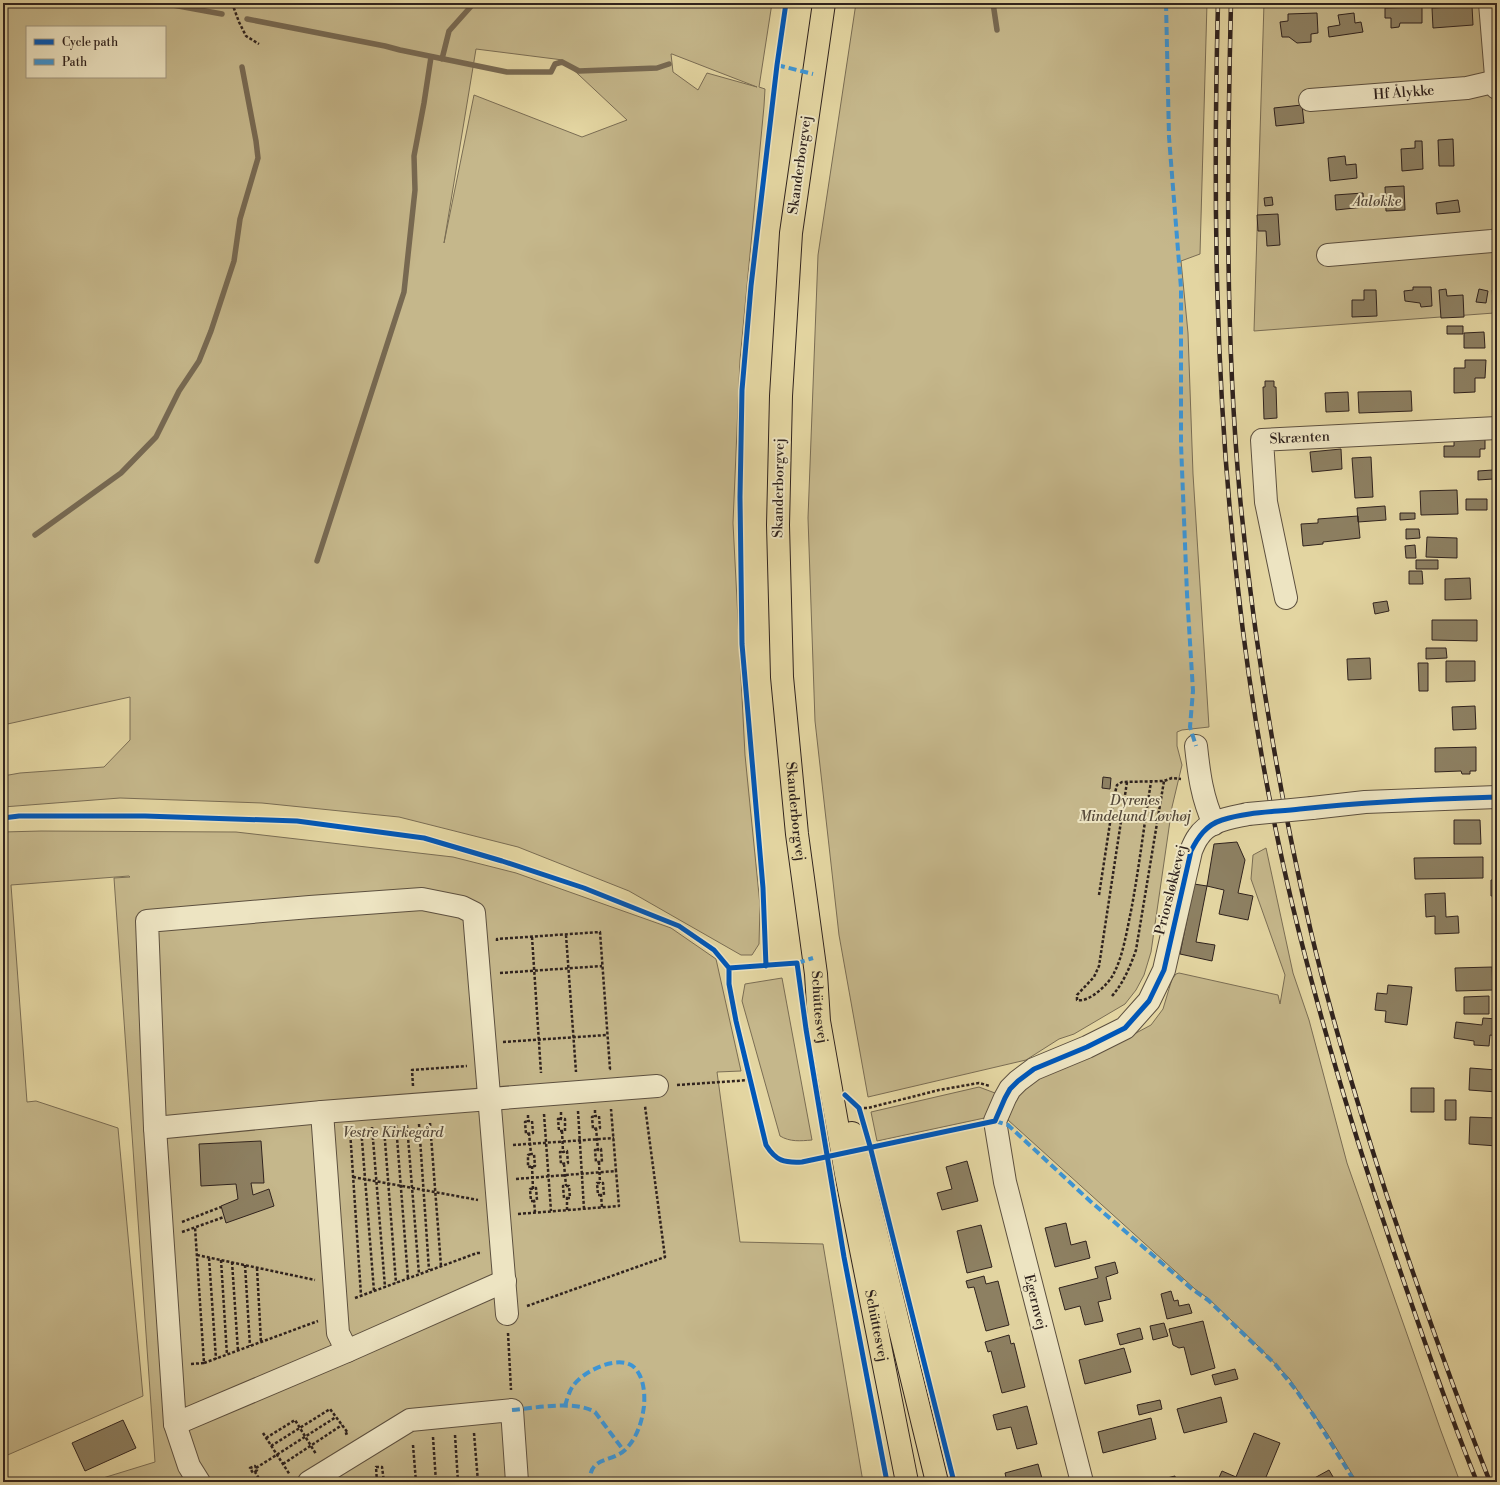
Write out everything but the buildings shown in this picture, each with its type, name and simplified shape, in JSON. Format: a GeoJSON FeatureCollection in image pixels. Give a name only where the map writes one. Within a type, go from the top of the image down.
{"type":"FeatureCollection","features":[{"type":"Feature","properties":{"kind":"main road","name":"Skanderborgvej"},"geometry":{"type":"LineString","coordinates":[[816,974],[797,834],[782,676],[778,525],[781,396],[791,233],[824,3]]}},
{"type":"Feature","properties":{"kind":"main road","name":"Schüttesvej"},"geometry":{"type":"LineString","coordinates":[[816,974],[852,1101],[850,1123],[937,1482]]}},
{"type":"Feature","properties":{"kind":"main road","name":"Schüttesvej"},"geometry":{"type":"LineString","coordinates":[[816,974],[819,1021],[844,1166],[907,1482]]}},
{"type":"Feature","properties":{"kind":"street"},"geometry":{"type":"LineString","coordinates":[[1490,3],[1497,88]]}},
{"type":"Feature","properties":{"kind":"street","name":"Hf Ålykke"},"geometry":{"type":"LineString","coordinates":[[1310,100],[1467,88],[1496,82]]}},
{"type":"Feature","properties":{"kind":"street"},"geometry":{"type":"LineString","coordinates":[[1328,255],[1492,242],[1497,240]]}},
{"type":"Feature","properties":{"kind":"street","name":"Skrænten"},"geometry":{"type":"LineString","coordinates":[[1286,598],[1266,502],[1262,440],[1497,428]]}},
{"type":"Feature","properties":{"kind":"street"},"geometry":{"type":"LineString","coordinates":[[1196,746],[1204,802],[1214,824]]}},
{"type":"Feature","properties":{"kind":"street","name":"Priorsløkkevej"},"geometry":{"type":"LineString","coordinates":[[995,1121],[1010,1089],[1018,1081],[1034,1069],[1087,1047],[1125,1028],[1149,1001],[1164,970],[1191,851],[1198,836],[1209,826],[1221,820],[1248,814],[1365,802],[1497,797]]}},
{"type":"Feature","properties":{"kind":"street"},"geometry":{"type":"LineString","coordinates":[[199,1482],[189,1466],[175,1424],[155,1128],[147,921],[422,899],[462,907],[474,914],[495,1050],[490,1099],[508,1205],[502,1252],[507,1323]]}},
{"type":"Feature","properties":{"kind":"street"},"geometry":{"type":"LineString","coordinates":[[155,1128],[322,1112],[354,1115],[417,1114],[490,1099],[657,1086]]}},
{"type":"Feature","properties":{"kind":"street"},"geometry":{"type":"LineString","coordinates":[[322,1112],[322,1282],[335,1301],[338,1333],[347,1351]]}},
{"type":"Feature","properties":{"kind":"street","name":"Egernvej"},"geometry":{"type":"LineString","coordinates":[[995,1121],[1005,1182],[1082,1482]]}},
{"type":"Feature","properties":{"kind":"street"},"geometry":{"type":"LineString","coordinates":[[175,1424],[347,1351],[505,1281]]}},
{"type":"Feature","properties":{"kind":"street"},"geometry":{"type":"LineString","coordinates":[[309,1477],[410,1420],[512,1410],[517,1482]]}},
{"type":"Feature","properties":{"kind":"path"},"geometry":{"type":"LineString","coordinates":[[232,3],[238,22],[246,36],[259,44]]}},
{"type":"Feature","properties":{"kind":"path"},"geometry":{"type":"LineString","coordinates":[[1099,895],[1117,785],[1122,782],[1164,781],[1172,778],[1200,779]]}},
{"type":"Feature","properties":{"kind":"path"},"geometry":{"type":"LineString","coordinates":[[1112,996],[1128,972],[1136,950],[1164,781]]}},
{"type":"Feature","properties":{"kind":"path"},"geometry":{"type":"LineString","coordinates":[[1127,782],[1099,966],[1094,977],[1077,995],[1077,1000],[1082,1001],[1094,995],[1104,986],[1114,974],[1119,961],[1135,890],[1151,782]]}},
{"type":"Feature","properties":{"kind":"path"},"geometry":{"type":"LineString","coordinates":[[498,946],[497,940],[600,932],[610,1069],[603,1069]]}},
{"type":"Feature","properties":{"kind":"path"},"geometry":{"type":"LineString","coordinates":[[532,937],[541,1073]]}},
{"type":"Feature","properties":{"kind":"path"},"geometry":{"type":"LineString","coordinates":[[499,967],[500,973],[602,966]]}},
{"type":"Feature","properties":{"kind":"path"},"geometry":{"type":"LineString","coordinates":[[495,1050],[504,1034]]}},
{"type":"Feature","properties":{"kind":"path"},"geometry":{"type":"LineString","coordinates":[[429,1270],[424,1190],[412,1070],[539,1040],[607,1035]]}},
{"type":"Feature","properties":{"kind":"path"},"geometry":{"type":"LineString","coordinates":[[576,1071],[583,1071]]}},
{"type":"Feature","properties":{"kind":"path"},"geometry":{"type":"LineString","coordinates":[[748,1072],[752,1086]]}},
{"type":"Feature","properties":{"kind":"path"},"geometry":{"type":"LineString","coordinates":[[510,1384],[507,1323],[665,1256],[657,1086],[750,1080]]}},
{"type":"Feature","properties":{"kind":"path"},"geometry":{"type":"LineString","coordinates":[[852,1101],[868,1108],[938,1090],[979,1083],[1010,1089]]}},
{"type":"Feature","properties":{"kind":"path"},"geometry":{"type":"LineString","coordinates":[[852,1101],[861,1115]]}},
{"type":"Feature","properties":{"kind":"path"},"geometry":{"type":"LineString","coordinates":[[353,1177],[508,1205],[518,1214],[619,1206],[611,1104]]}},
{"type":"Feature","properties":{"kind":"path"},"geometry":{"type":"LineString","coordinates":[[594,1105],[595,1116],[592,1117],[593,1129],[596,1128]]}},
{"type":"Feature","properties":{"kind":"path"},"geometry":{"type":"LineString","coordinates":[[561,1108],[561,1119],[558,1119],[559,1131],[562,1131],[563,1152],[560,1152],[561,1164],[564,1164],[566,1186],[569,1186],[570,1198],[567,1198]]}},
{"type":"Feature","properties":{"kind":"path"},"geometry":{"type":"LineString","coordinates":[[544,1109],[551,1211]]}},
{"type":"Feature","properties":{"kind":"path"},"geometry":{"type":"LineString","coordinates":[[527,1110],[528,1122],[525,1122],[526,1134],[529,1134],[531,1154],[534,1154],[535,1166],[532,1166],[533,1189],[530,1189],[531,1201],[534,1201]]}},
{"type":"Feature","properties":{"kind":"path"},"geometry":{"type":"LineString","coordinates":[[417,1114],[412,1188],[419,1274]]}},
{"type":"Feature","properties":{"kind":"path"},"geometry":{"type":"LineString","coordinates":[[417,1114],[436,1192],[441,1266]]}},
{"type":"Feature","properties":{"kind":"path"},"geometry":{"type":"LineString","coordinates":[[354,1115],[353,1177],[361,1295]]}},
{"type":"Feature","properties":{"kind":"path"},"geometry":{"type":"LineString","coordinates":[[354,1115],[365,1179],[374,1291]]}},
{"type":"Feature","properties":{"kind":"path"},"geometry":{"type":"LineString","coordinates":[[595,1116],[598,1116],[600,1128],[596,1128]]}},
{"type":"Feature","properties":{"kind":"path"},"geometry":{"type":"LineString","coordinates":[[396,1119],[408,1278]]}},
{"type":"Feature","properties":{"kind":"path"},"geometry":{"type":"LineString","coordinates":[[561,1119],[565,1119],[565,1131],[562,1131]]}},
{"type":"Feature","properties":{"kind":"path"},"geometry":{"type":"LineString","coordinates":[[372,1120],[385,1286]]}},
{"type":"Feature","properties":{"kind":"path"},"geometry":{"type":"LineString","coordinates":[[528,1122],[532,1121],[533,1133],[529,1134]]}},
{"type":"Feature","properties":{"kind":"path"},"geometry":{"type":"LineString","coordinates":[[384,1128],[396,1283]]}},
{"type":"Feature","properties":{"kind":"path"},"geometry":{"type":"LineString","coordinates":[[596,1128],[598,1150],[601,1150],[602,1162],[599,1162],[600,1183],[603,1183],[604,1195],[601,1195]]}},
{"type":"Feature","properties":{"kind":"path"},"geometry":{"type":"LineString","coordinates":[[512,1146],[614,1138]]}},
{"type":"Feature","properties":{"kind":"path"},"geometry":{"type":"LineString","coordinates":[[512,1139],[513,1152]]}},
{"type":"Feature","properties":{"kind":"path"},"geometry":{"type":"LineString","coordinates":[[598,1150],[595,1150],[596,1162],[599,1162]]}},
{"type":"Feature","properties":{"kind":"path"},"geometry":{"type":"LineString","coordinates":[[563,1152],[567,1151],[568,1163],[564,1164]]}},
{"type":"Feature","properties":{"kind":"path"},"geometry":{"type":"LineString","coordinates":[[531,1154],[528,1155],[528,1167],[532,1166]]}},
{"type":"Feature","properties":{"kind":"path"},"geometry":{"type":"LineString","coordinates":[[515,1179],[616,1171]]}},
{"type":"Feature","properties":{"kind":"path"},"geometry":{"type":"LineString","coordinates":[[514,1172],[516,1186]]}},
{"type":"Feature","properties":{"kind":"path"},"geometry":{"type":"LineString","coordinates":[[600,1183],[597,1183],[598,1195],[601,1195],[602,1207]]}},
{"type":"Feature","properties":{"kind":"path"},"geometry":{"type":"LineString","coordinates":[[566,1186],[563,1186],[564,1198],[567,1198],[568,1210]]}},
{"type":"Feature","properties":{"kind":"path"},"geometry":{"type":"LineString","coordinates":[[533,1189],[536,1188],[537,1200],[534,1201],[535,1212]]}},
{"type":"Feature","properties":{"kind":"path"},"geometry":{"type":"LineString","coordinates":[[162,1231],[171,1226],[221,1207]]}},
{"type":"Feature","properties":{"kind":"path"},"geometry":{"type":"LineString","coordinates":[[162,1231],[172,1236],[224,1217]]}},
{"type":"Feature","properties":{"kind":"path"},"geometry":{"type":"LineString","coordinates":[[195,1227],[204,1363]]}},
{"type":"Feature","properties":{"kind":"path"},"geometry":{"type":"LineString","coordinates":[[335,1301],[347,1301],[477,1253],[502,1252]]}},
{"type":"Feature","properties":{"kind":"path"},"geometry":{"type":"LineString","coordinates":[[197,1255],[322,1282]]}},
{"type":"Feature","properties":{"kind":"path"},"geometry":{"type":"LineString","coordinates":[[209,1258],[216,1359]]}},
{"type":"Feature","properties":{"kind":"path"},"geometry":{"type":"LineString","coordinates":[[221,1260],[227,1355]]}},
{"type":"Feature","properties":{"kind":"path"},"geometry":{"type":"LineString","coordinates":[[232,1262],[238,1350]]}},
{"type":"Feature","properties":{"kind":"path"},"geometry":{"type":"LineString","coordinates":[[245,1265],[250,1346]]}},
{"type":"Feature","properties":{"kind":"path"},"geometry":{"type":"LineString","coordinates":[[257,1268],[261,1342]]}},
{"type":"Feature","properties":{"kind":"path"},"geometry":{"type":"LineString","coordinates":[[171,1366],[204,1363],[216,1359],[318,1320],[318,1314]]}},
{"type":"Feature","properties":{"kind":"path"},"geometry":{"type":"LineString","coordinates":[[271,1446],[330,1409],[348,1433]]}},
{"type":"Feature","properties":{"kind":"path"},"geometry":{"type":"LineString","coordinates":[[262,1482],[250,1468],[254,1466],[256,1468],[336,1417]]}},
{"type":"Feature","properties":{"kind":"path"},"geometry":{"type":"LineString","coordinates":[[263,1433],[266,1438],[271,1446],[283,1464],[309,1477],[311,1446],[295,1420],[266,1438]]}},
{"type":"Feature","properties":{"kind":"path"},"geometry":{"type":"LineString","coordinates":[[283,1464],[342,1425]]}},
{"type":"Feature","properties":{"kind":"path"},"geometry":{"type":"LineString","coordinates":[[474,1433],[478,1482]]}},
{"type":"Feature","properties":{"kind":"path"},"geometry":{"type":"LineString","coordinates":[[455,1434],[458,1482]]}},
{"type":"Feature","properties":{"kind":"path"},"geometry":{"type":"LineString","coordinates":[[433,1436],[436,1482]]}},
{"type":"Feature","properties":{"kind":"path"},"geometry":{"type":"LineString","coordinates":[[413,1445],[416,1482]]}},
{"type":"Feature","properties":{"kind":"path"},"geometry":{"type":"LineString","coordinates":[[377,1482],[376,1468],[382,1467],[384,1482]]}},
{"type":"Feature","properties":{"kind":"path"},"geometry":{"type":"LineString","coordinates":[[255,1472],[257,1470],[256,1468]]}},
{"type":"Feature","properties":{"kind":"green space"},"geometry":{"type":"Polygon","coordinates":[[[3,3],[772,3],[759,87],[765,89],[764,106],[740,360],[733,523],[745,755],[760,905],[759,944],[752,955],[741,955],[629,891],[518,847],[399,817],[262,803],[120,798],[3,807],[3,776],[20,773],[104,767],[130,740],[130,697],[3,725],[3,3]],[[476,49],[444,243],[474,95],[582,137],[627,120],[563,60],[476,49]],[[672,54],[673,72],[698,90],[707,73],[757,87],[672,54]]]}},
{"type":"Feature","properties":{"kind":"green space","name":"Dyrenes Mindelund Løvhøj"},"geometry":{"type":"Polygon","coordinates":[[[856,3],[1207,3],[1200,254],[1181,261],[1188,333],[1193,474],[1209,727],[1182,730],[1177,732],[1177,746],[1182,765],[1172,807],[1151,952],[1144,975],[1136,990],[1125,1004],[1074,1034],[1059,1039],[1026,1060],[868,1097],[839,935],[815,721],[808,518],[818,255],[856,3]]]}},
{"type":"Feature","properties":{"kind":"green space","name":"Aaløkke"},"geometry":{"type":"Polygon","coordinates":[[[1264,3],[1497,3],[1497,290],[1492,290],[1494,313],[1254,331],[1264,3]]]}},
{"type":"Feature","properties":{"kind":"green space","name":"Vestre Kirkegård"},"geometry":{"type":"Polygon","coordinates":[[[3,832],[236,832],[453,857],[516,873],[671,928],[716,959],[741,1071],[717,1072],[740,1242],[823,1244],[863,1482],[90,1482],[155,1462],[114,878],[130,877],[129,876],[11,885],[27,1102],[36,1101],[118,1128],[143,1396],[3,1457],[3,832]]]}},
{"type":"Feature","properties":{"kind":"green space"},"geometry":{"type":"Polygon","coordinates":[[[1266,848],[1293,973],[1309,1020],[1347,1163],[1460,1482],[1357,1482],[1327,1433],[1289,1378],[1209,1299],[1195,1289],[1008,1120],[1014,1102],[1028,1085],[1057,1068],[1108,1048],[1151,1025],[1163,1009],[1172,979],[1176,974],[1179,973],[1278,995],[1280,1004],[1285,975],[1251,879],[1253,855],[1266,848]]]}},
{"type":"Feature","properties":{"kind":"green space"},"geometry":{"type":"Polygon","coordinates":[[[782,978],[812,1140],[791,1140],[780,1136],[742,1001],[745,984],[782,978]]]}},
{"type":"Feature","properties":{"kind":"green space"},"geometry":{"type":"Polygon","coordinates":[[[979,1087],[995,1093],[989,1117],[877,1141],[871,1112],[979,1087]]]}},
{"type":"Feature","properties":{"kind":"waterway"},"geometry":{"type":"LineString","coordinates":[[162,3],[222,14]]}},
{"type":"Feature","properties":{"kind":"waterway"},"geometry":{"type":"LineString","coordinates":[[442,59],[449,31],[474,3]]}},
{"type":"Feature","properties":{"kind":"waterway"},"geometry":{"type":"LineString","coordinates":[[993,3],[997,30]]}},
{"type":"Feature","properties":{"kind":"waterway"},"geometry":{"type":"LineString","coordinates":[[247,19],[507,72],[551,72],[555,64],[562,62],[579,71],[657,68],[669,64]]}},
{"type":"Feature","properties":{"kind":"waterway"},"geometry":{"type":"LineString","coordinates":[[317,561],[404,292],[415,190],[414,156],[431,57]]}},
{"type":"Feature","properties":{"kind":"waterway"},"geometry":{"type":"LineString","coordinates":[[35,535],[121,473],[156,437],[179,391],[199,361],[211,331],[234,261],[240,219],[258,158],[242,67]]}},
{"type":"Feature","properties":{"kind":"railway"},"geometry":{"type":"LineString","coordinates":[[1218,3],[1216,75],[1216,220],[1220,364],[1224,436],[1237,580],[1255,716],[1271,806],[1290,896],[1324,1026],[1349,1112],[1390,1240],[1421,1332],[1477,1482]]}},
{"type":"Feature","properties":{"kind":"railway"},"geometry":{"type":"LineString","coordinates":[[1231,3],[1228,250],[1235,435],[1252,607],[1268,716],[1288,824],[1311,932],[1356,1098],[1387,1196],[1424,1304],[1490,1482]]}},
{"type":"Feature","properties":{"kind":"marked path"},"geometry":{"type":"LineString","coordinates":[[1166,3],[1169,137],[1181,288],[1181,444],[1187,594],[1193,691],[1190,727],[1196,746]]}},
{"type":"Feature","properties":{"kind":"marked path"},"geometry":{"type":"LineString","coordinates":[[777,65],[813,74]]}},
{"type":"Feature","properties":{"kind":"marked path"},"geometry":{"type":"LineString","coordinates":[[797,963],[813,958]]}},
{"type":"Feature","properties":{"kind":"marked path"},"geometry":{"type":"LineString","coordinates":[[995,1121],[1008,1125],[1090,1201],[1192,1289],[1208,1300],[1275,1364],[1296,1390],[1314,1416],[1355,1482]]}},
{"type":"Feature","properties":{"kind":"marked path"},"geometry":{"type":"LineString","coordinates":[[565,1406],[570,1390],[578,1380],[593,1370],[611,1363],[620,1362],[635,1368],[642,1381],[644,1406],[642,1418],[636,1435],[625,1450],[602,1461],[593,1468],[590,1482]]}},
{"type":"Feature","properties":{"kind":"marked path"},"geometry":{"type":"LineString","coordinates":[[512,1410],[555,1406],[577,1406],[586,1408],[595,1412],[624,1451]]}},
{"type":"Feature","properties":{"kind":"cycle path"},"geometry":{"type":"LineString","coordinates":[[766,966],[763,888],[742,644],[740,497],[742,390],[751,286],[777,65],[786,3]]}},
{"type":"Feature","properties":{"kind":"cycle path"},"geometry":{"type":"LineString","coordinates":[[3,818],[19,816],[145,816],[297,821],[424,838],[502,861],[584,888],[679,926],[714,950],[729,968],[729,984],[736,1021],[766,1145],[773,1155],[781,1160],[802,1162],[995,1121],[1010,1089],[1034,1069],[1087,1047],[1125,1028],[1149,1001],[1164,970],[1191,851],[1203,832],[1216,822],[1231,817],[1250,814],[1325,807],[1398,801],[1497,797]]}},
{"type":"Feature","properties":{"kind":"cycle path"},"geometry":{"type":"LineString","coordinates":[[729,968],[797,963],[806,1029],[844,1257],[887,1482]]}},
{"type":"Feature","properties":{"kind":"cycle path"},"geometry":{"type":"LineString","coordinates":[[845,1095],[859,1108],[870,1146],[954,1482]]}}]}
